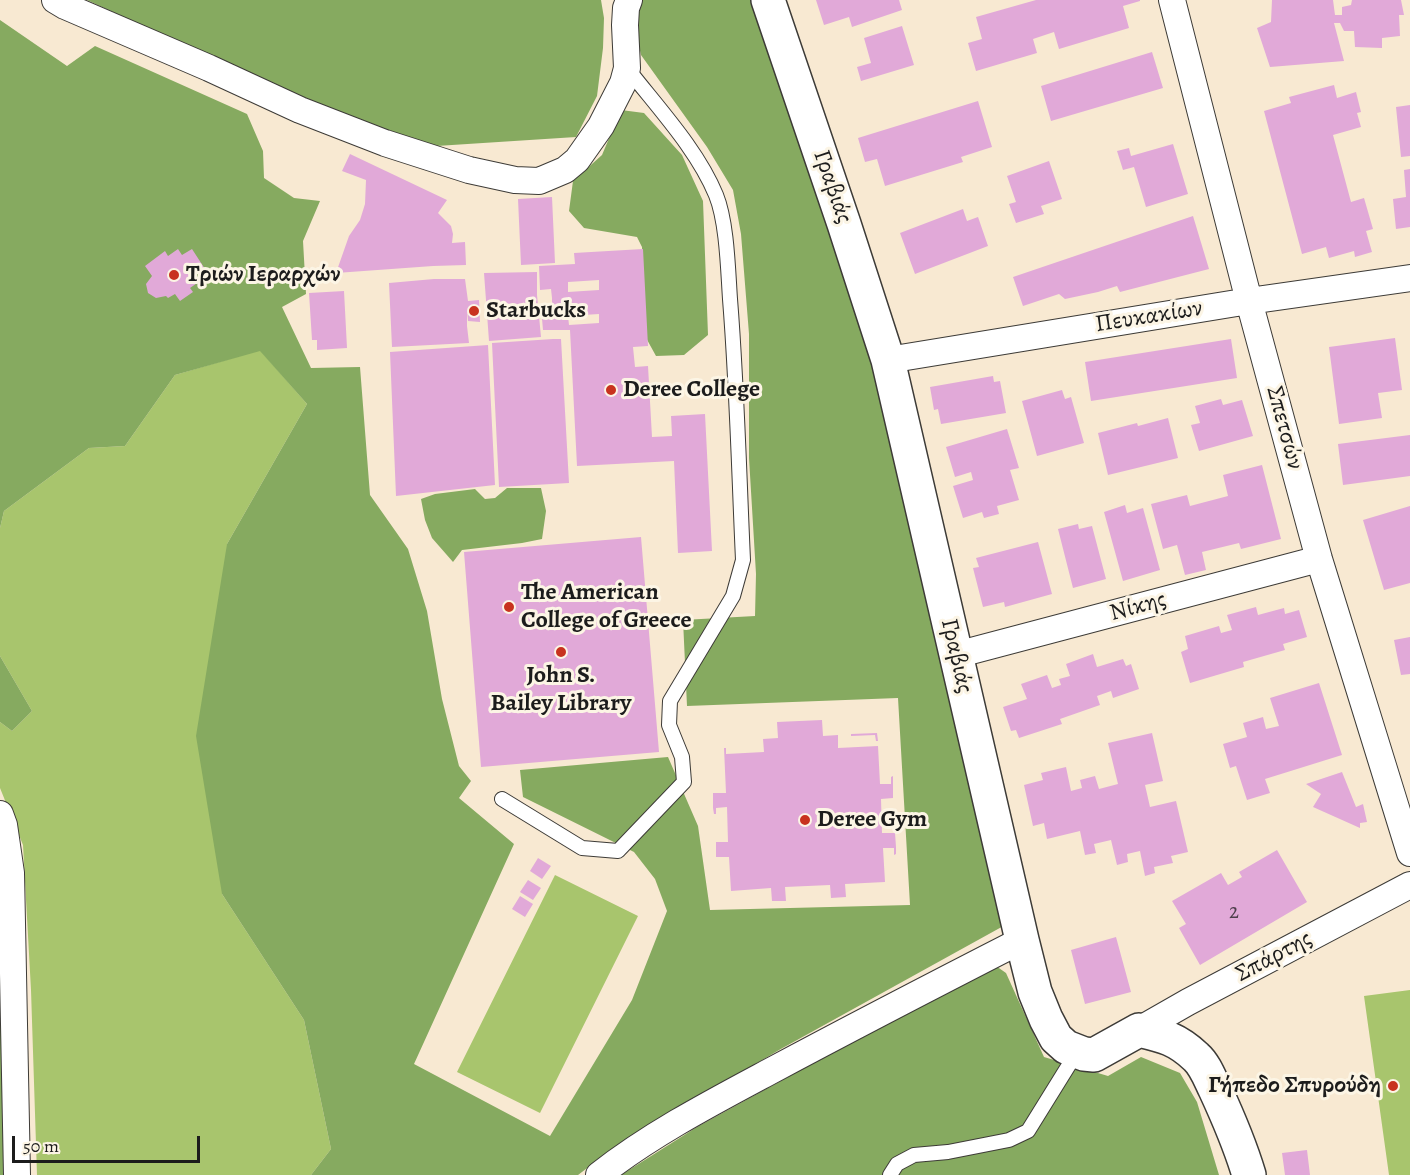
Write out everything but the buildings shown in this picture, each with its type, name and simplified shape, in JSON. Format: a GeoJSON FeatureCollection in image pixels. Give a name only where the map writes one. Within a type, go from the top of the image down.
{"type":"FeatureCollection","features":[{"type":"Feature","properties":{"kind":"street"},"geometry":{"type":"LineString","coordinates":[[55,0],[300,110],[385,143],[469,170],[515,180],[539,181],[565,170],[577,160],[601,126],[623,83],[627,68],[625,25],[627,3]]}},
{"type":"Feature","properties":{"kind":"street","name":"Γραβιάς"},"geometry":{"type":"LineString","coordinates":[[768,0],[888,360],[1035,992],[1056,1038],[1077,1053]]}},
{"type":"Feature","properties":{"kind":"street","name":"Σπετσών"},"geometry":{"type":"LineString","coordinates":[[1172,0],[1249,301],[1319,559],[1410,853]]}},
{"type":"Feature","properties":{"kind":"street","name":"Πευκακίων"},"geometry":{"type":"LineString","coordinates":[[888,360],[1249,301],[1410,278]]}},
{"type":"Feature","properties":{"kind":"street","name":"Νίκης"},"geometry":{"type":"LineString","coordinates":[[956,656],[1319,559]]}},
{"type":"Feature","properties":{"kind":"street"},"geometry":{"type":"LineString","coordinates":[[0,814],[4,825],[11,873],[17,1175]]}},
{"type":"Feature","properties":{"kind":"street","name":"Σπάρτης"},"geometry":{"type":"LineString","coordinates":[[1139,1030],[1410,885]]}},
{"type":"Feature","properties":{"kind":"street"},"geometry":{"type":"LineString","coordinates":[[599,1175],[687,1117],[859,1023],[1022,940]]}},
{"type":"Feature","properties":{"kind":"street"},"geometry":{"type":"LineString","coordinates":[[1077,1053],[1094,1054],[1139,1030],[1165,1036],[1179,1044],[1198,1059],[1207,1073],[1230,1121],[1249,1175]]}},
{"type":"Feature","properties":{"kind":"lane"},"geometry":{"type":"LineString","coordinates":[[502,799],[582,848],[618,851],[684,783],[682,757],[669,725],[670,702],[734,596],[743,560],[733,330],[728,272],[717,198],[697,159],[627,68]]}},
{"type":"Feature","properties":{"kind":"lane"},"geometry":{"type":"LineString","coordinates":[[890,1175],[897,1164],[914,1155],[948,1152],[1009,1140],[1028,1131],[1077,1053]]}},
{"type":"Feature","properties":{"kind":"green space"},"geometry":{"type":"Polygon","coordinates":[[[87,0],[601,0],[604,18],[603,48],[597,96],[576,137],[421,147],[279,89],[87,0]]]}},
{"type":"Feature","properties":{"kind":"green space"},"geometry":{"type":"Polygon","coordinates":[[[640,0],[752,0],[875,362],[1007,924],[779,1050],[607,1153],[578,1175],[311,1175],[331,1149],[304,1020],[222,894],[196,736],[227,544],[307,404],[260,351],[175,375],[125,446],[89,448],[4,511],[0,528],[0,20],[67,66],[95,46],[247,114],[263,151],[264,178],[294,198],[320,201],[303,241],[306,294],[282,307],[311,368],[360,367],[370,495],[408,549],[427,611],[442,699],[459,766],[471,781],[459,798],[514,844],[414,1064],[550,1136],[632,1000],[667,911],[655,879],[634,852],[523,797],[520,770],[668,757],[698,826],[710,910],[910,905],[898,698],[687,706],[683,620],[755,616],[756,574],[749,458],[749,334],[741,234],[733,190],[707,147],[641,55],[634,24],[640,0]]]}},
{"type":"Feature","properties":{"kind":"green space"},"geometry":{"type":"Polygon","coordinates":[[[621,110],[644,113],[682,155],[703,201],[708,335],[684,355],[656,356],[645,336],[642,247],[637,237],[584,228],[569,211],[573,181],[602,155],[621,110]]]}},
{"type":"Feature","properties":{"kind":"green space"},"geometry":{"type":"Polygon","coordinates":[[[260,350],[307,404],[227,544],[222,894],[304,1020],[331,1149],[311,1175],[37,1175],[31,990],[23,845],[0,788],[0,722],[12,731],[32,711],[0,656],[0,528],[4,511],[89,448],[125,446],[175,375],[260,350]]]}},
{"type":"Feature","properties":{"kind":"green space"},"geometry":{"type":"Polygon","coordinates":[[[507,488],[541,488],[546,511],[542,539],[462,550],[453,562],[432,538],[425,520],[421,499],[435,494],[475,489],[485,499],[495,498],[507,488]]]}},
{"type":"Feature","properties":{"kind":"green space"},"geometry":{"type":"Polygon","coordinates":[[[0,656],[32,711],[12,731],[0,722],[0,656]]]}},
{"type":"Feature","properties":{"kind":"green space"},"geometry":{"type":"Polygon","coordinates":[[[555,875],[638,916],[540,1113],[457,1072],[555,875]]]}},
{"type":"Feature","properties":{"kind":"green space"},"geometry":{"type":"Polygon","coordinates":[[[0,881],[10,1175],[0,1175],[0,881]]]}},
{"type":"Feature","properties":{"kind":"green space"},"geometry":{"type":"Polygon","coordinates":[[[996,966],[1006,973],[1044,1057],[1108,1076],[1141,1057],[1180,1073],[1197,1102],[1219,1175],[621,1175],[697,1127],[996,966]]]}},
{"type":"Feature","properties":{"kind":"green space","name":"Γήπεδο Σπυρούδη"},"geometry":{"type":"Polygon","coordinates":[[[1410,990],[1410,1175],[1389,1175],[1364,996],[1410,990]]]}},
{"type":"Feature","properties":{"kind":"place","name":"Τριών Ιεραρχών"},"geometry":{"type":"Point","coordinates":[174,275]}},
{"type":"Feature","properties":{"kind":"place","name":"Starbucks"},"geometry":{"type":"Point","coordinates":[474,311]}},
{"type":"Feature","properties":{"kind":"place","name":"Deree College"},"geometry":{"type":"Point","coordinates":[611,390]}},
{"type":"Feature","properties":{"kind":"place","name":"The American College of Greece"},"geometry":{"type":"Point","coordinates":[509,607]}},
{"type":"Feature","properties":{"kind":"place","name":"John S. Bailey Library"},"geometry":{"type":"Point","coordinates":[561,652]}},
{"type":"Feature","properties":{"kind":"place","name":"Deree Gym"},"geometry":{"type":"Point","coordinates":[805,820]}},
{"type":"Feature","properties":{"kind":"place","name":"Γήπεδο Σπυρούδη"},"geometry":{"type":"Point","coordinates":[1393,1086]}}]}
